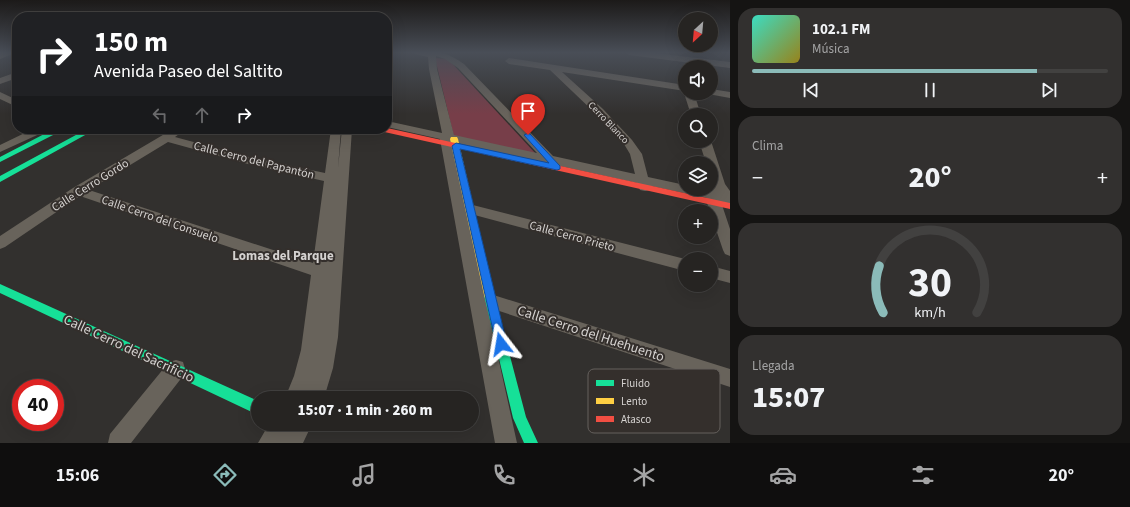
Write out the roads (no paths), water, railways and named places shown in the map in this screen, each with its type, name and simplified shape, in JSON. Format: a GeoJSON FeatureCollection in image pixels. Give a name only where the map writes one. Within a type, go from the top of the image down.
{"type":"FeatureCollection","features":[{"type":"Feature","properties":{"kind":"street"},"geometry":{"type":"LineString","coordinates":[[434,73],[450,141],[483,298],[504,439],[506,443]]}},
{"type":"Feature","properties":{"kind":"street"},"geometry":{"type":"LineString","coordinates":[[467,73],[554,163]]}},
{"type":"Feature","properties":{"kind":"street","name":"Cerro Blanco"},"geometry":{"type":"LineString","coordinates":[[558,73],[599,111],[628,142],[636,154],[645,183]]}},
{"type":"Feature","properties":{"kind":"street"},"geometry":{"type":"LineString","coordinates":[[579,73],[678,87]]}},
{"type":"Feature","properties":{"kind":"street"},"geometry":{"type":"LineString","coordinates":[[0,81],[12,77]]}},
{"type":"Feature","properties":{"kind":"street"},"geometry":{"type":"LineString","coordinates":[[718,93],[730,95]]}},
{"type":"Feature","properties":{"kind":"street"},"geometry":{"type":"LineString","coordinates":[[0,95],[12,101]]}},
{"type":"Feature","properties":{"kind":"street"},"geometry":{"type":"LineString","coordinates":[[392,125],[450,141]]}},
{"type":"Feature","properties":{"kind":"street"},"geometry":{"type":"LineString","coordinates":[[392,131],[450,141],[645,183],[678,188]]}},
{"type":"Feature","properties":{"kind":"street"},"geometry":{"type":"LineString","coordinates":[[0,160],[5,148],[32,134]]}},
{"type":"Feature","properties":{"kind":"street"},"geometry":{"type":"LineString","coordinates":[[5,148],[46,134]]}},
{"type":"Feature","properties":{"kind":"street"},"geometry":{"type":"LineString","coordinates":[[0,179],[83,134]]}},
{"type":"Feature","properties":{"kind":"street","name":"Calle Cerro Gordo"},"geometry":{"type":"LineString","coordinates":[[0,243],[78,191],[173,134]]}},
{"type":"Feature","properties":{"kind":"street"},"geometry":{"type":"LineString","coordinates":[[316,391],[325,366],[329,343],[334,276],[336,134]]}},
{"type":"Feature","properties":{"kind":"street"},"geometry":{"type":"LineString","coordinates":[[298,391],[304,376],[310,350],[318,272],[347,134]]}},
{"type":"Feature","properties":{"kind":"street","name":"Calle Cerro del Papantón"},"geometry":{"type":"LineString","coordinates":[[166,138],[248,160],[336,180]]}},
{"type":"Feature","properties":{"kind":"street"},"geometry":{"type":"LineString","coordinates":[[0,172],[13,162],[15,158],[5,148]]}},
{"type":"Feature","properties":{"kind":"street"},"geometry":{"type":"LineString","coordinates":[[645,183],[678,188]]}},
{"type":"Feature","properties":{"kind":"street","name":"Calle Cerro del Consuelo"},"geometry":{"type":"LineString","coordinates":[[78,191],[318,272],[334,276]]}},
{"type":"Feature","properties":{"kind":"street"},"geometry":{"type":"LineString","coordinates":[[718,195],[730,201]]}},
{"type":"Feature","properties":{"kind":"street"},"geometry":{"type":"LineString","coordinates":[[716,196],[730,250]]}},
{"type":"Feature","properties":{"kind":"street","name":"Calle Cerro Prieto"},"geometry":{"type":"LineString","coordinates":[[464,208],[678,264]]}},
{"type":"Feature","properties":{"kind":"street"},"geometry":{"type":"LineString","coordinates":[[718,274],[730,277]]}},
{"type":"Feature","properties":{"kind":"street","name":"Calle Cerro del Sacrificio"},"geometry":{"type":"LineString","coordinates":[[0,288],[251,405]]}},
{"type":"Feature","properties":{"kind":"street"},"geometry":{"type":"LineString","coordinates":[[483,298],[520,418],[531,443]]}},
{"type":"Feature","properties":{"kind":"street","name":"Calle Cerro del Huehuento"},"geometry":{"type":"LineString","coordinates":[[483,298],[702,369]]}},
{"type":"Feature","properties":{"kind":"street"},"geometry":{"type":"LineString","coordinates":[[118,442],[176,369]]}},
{"type":"Feature","properties":{"kind":"street","name":"Calle Cerro del Huehuento"},"geometry":{"type":"LineString","coordinates":[[720,375],[730,378]]}},
{"type":"Feature","properties":{"kind":"street"},"geometry":{"type":"LineString","coordinates":[[268,443],[289,431]]}},
{"type":"Feature","properties":{"kind":"district","name":"Lomas del Parque"},"geometry":{"type":"Point","coordinates":[283,255]}}]}
